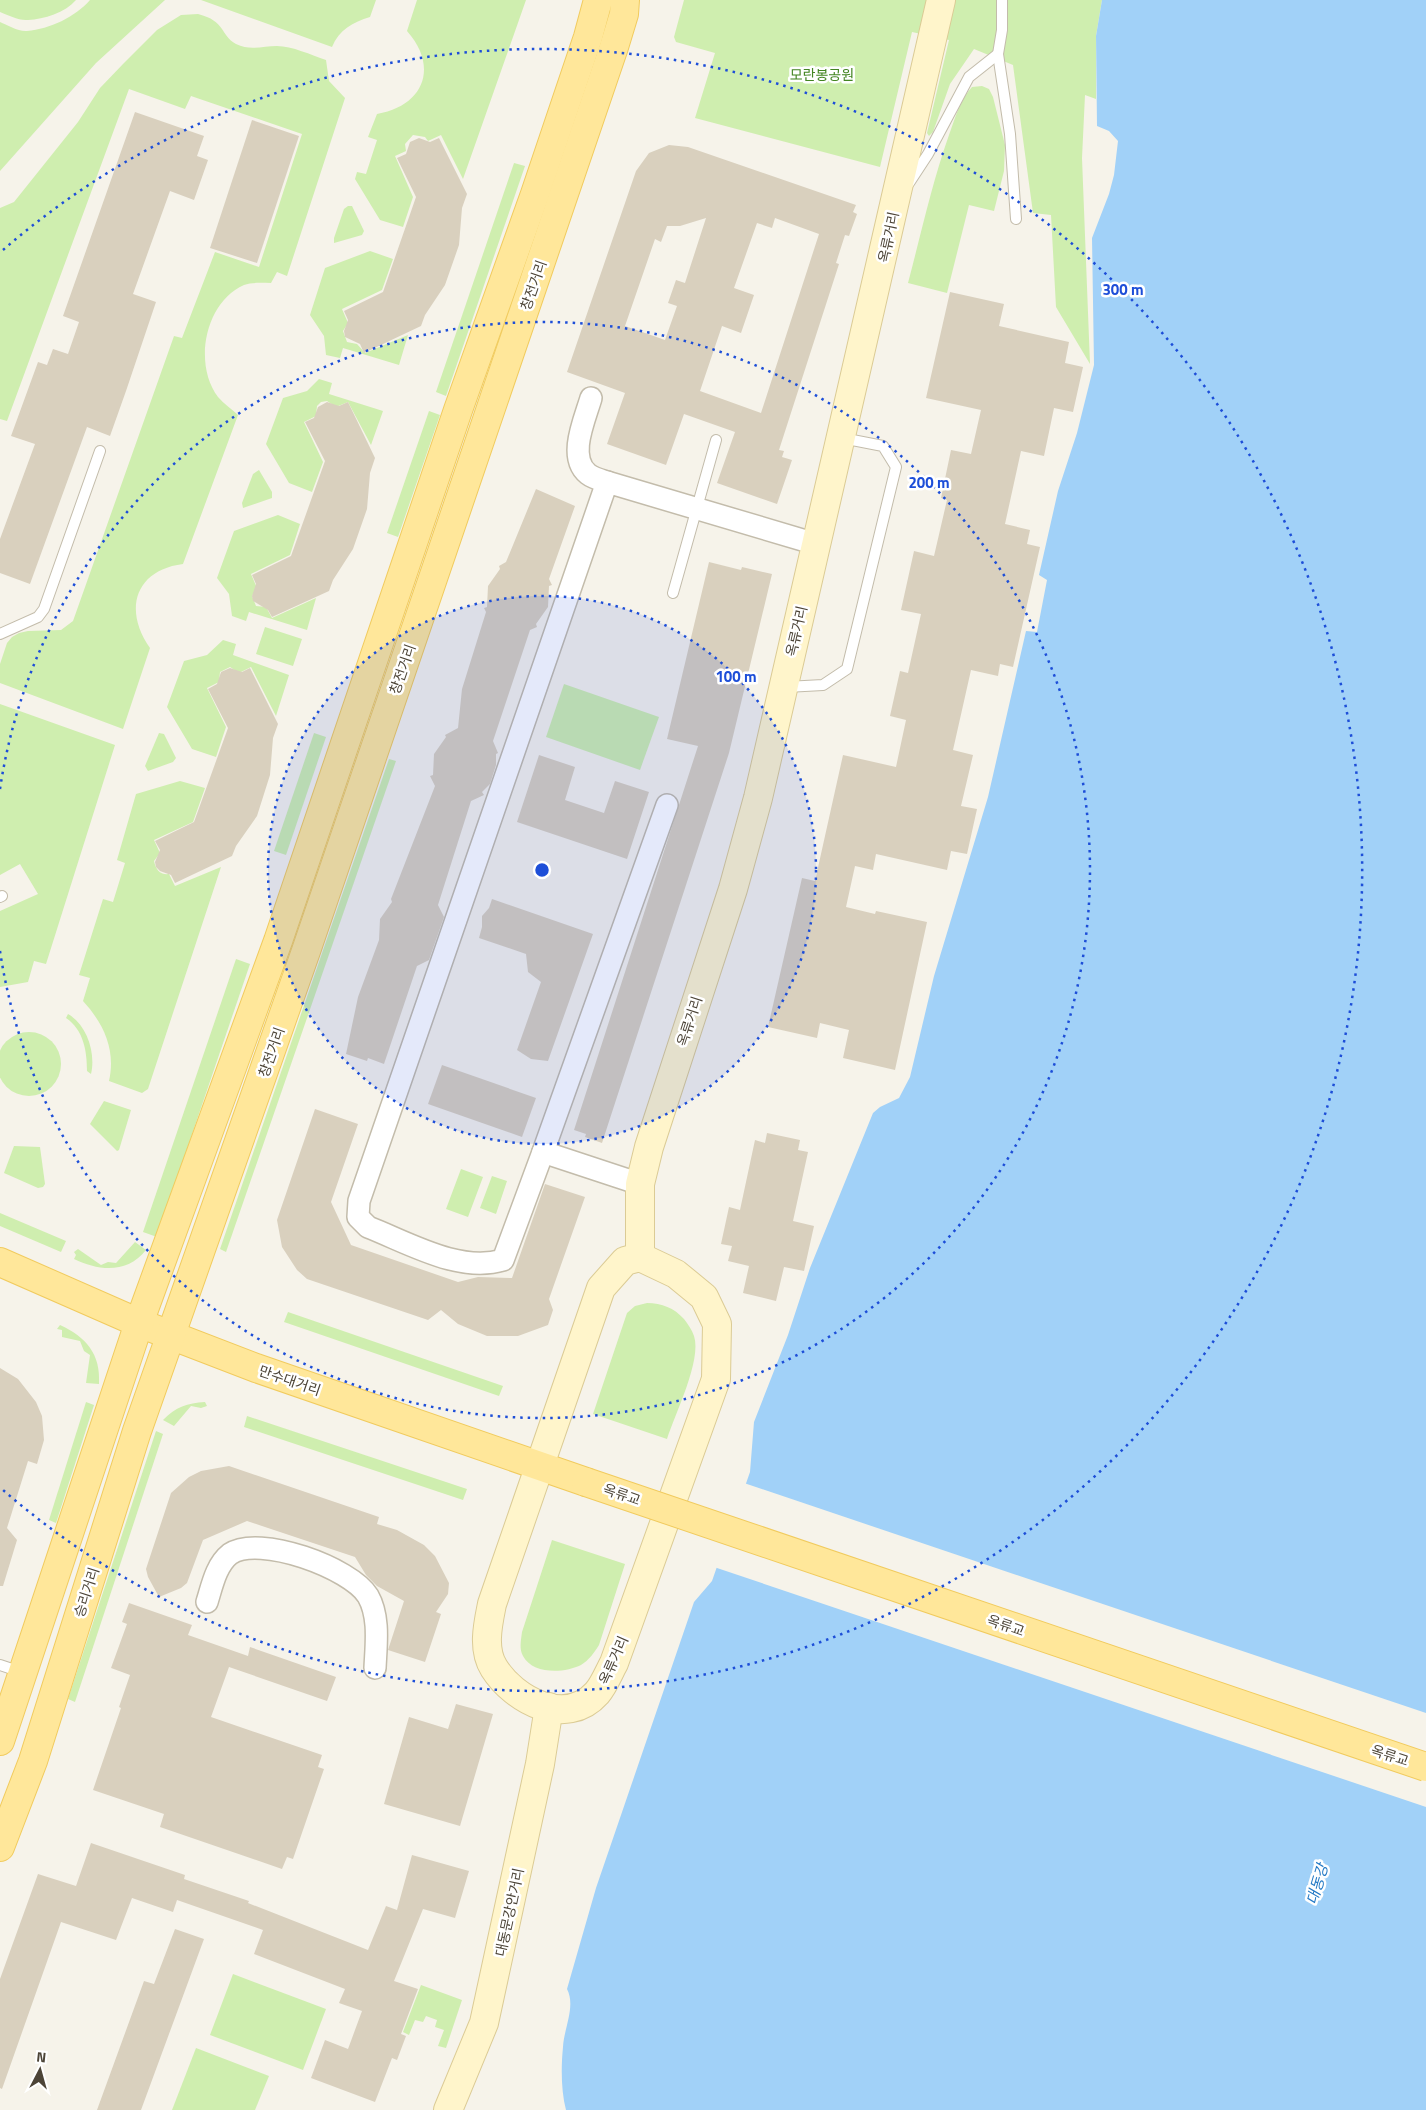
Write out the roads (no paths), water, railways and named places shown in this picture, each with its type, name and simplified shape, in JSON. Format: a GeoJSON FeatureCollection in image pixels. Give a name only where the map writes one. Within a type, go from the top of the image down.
{"type":"FeatureCollection","features":[{"type":"Feature","properties":{"kind":"main road","name":"창전거리"},"geometry":{"type":"LineString","coordinates":[[139,1322],[278,941],[458,410],[535,194],[597,3]]}},
{"type":"Feature","properties":{"kind":"main road","name":"창전거리"},"geometry":{"type":"LineString","coordinates":[[172,1336],[322,904],[614,48],[627,5]]}},
{"type":"Feature","properties":{"kind":"main road","name":"만수대거리"},"geometry":{"type":"LineString","coordinates":[[0,1262],[172,1336],[256,1368],[586,1482]]}},
{"type":"Feature","properties":{"kind":"main road"},"geometry":{"type":"LineString","coordinates":[[1,1737],[11,1669],[139,1322]]}},
{"type":"Feature","properties":{"kind":"main road","name":"승리거리"},"geometry":{"type":"LineString","coordinates":[[0,1847],[33,1761],[137,1431],[172,1336]]}},
{"type":"Feature","properties":{"kind":"main road","name":"옥류교"},"geometry":{"type":"LineString","coordinates":[[586,1482],[1426,1767]]}},
{"type":"Feature","properties":{"kind":"street","name":"옥류거리"},"geometry":{"type":"LineString","coordinates":[[640,1257],[640,1184],[652,1137],[733,889],[758,798],[942,0]]}},
{"type":"Feature","properties":{"kind":"street"},"geometry":{"type":"LineString","coordinates":[[591,398],[579,442],[580,462],[588,474],[607,482],[816,544]]}},
{"type":"Feature","properties":{"kind":"street"},"geometry":{"type":"LineString","coordinates":[[607,482],[363,1187],[359,1201],[358,1217],[368,1227],[453,1260],[488,1264],[503,1260],[667,805]]}},
{"type":"Feature","properties":{"kind":"street"},"geometry":{"type":"LineString","coordinates":[[543,1152],[640,1184]]}},
{"type":"Feature","properties":{"kind":"street","name":"옥류거리"},"geometry":{"type":"LineString","coordinates":[[640,1257],[676,1274],[704,1297],[717,1324],[716,1380],[614,1663],[597,1693],[589,1699],[564,1710],[532,1703],[514,1691],[493,1667],[487,1644],[487,1628],[492,1604],[601,1288],[625,1261],[640,1257]]}},
{"type":"Feature","properties":{"kind":"street"},"geometry":{"type":"LineString","coordinates":[[207,1602],[219,1568],[230,1554],[248,1548],[264,1548],[318,1563],[358,1584],[369,1598],[377,1627],[375,1668]]}},
{"type":"Feature","properties":{"kind":"street","name":"대동문강안거리"},"geometry":{"type":"LineString","coordinates":[[448,2110],[470,2061],[486,2015],[536,1784],[549,1707]]}},
{"type":"Feature","properties":{"kind":"lane"},"geometry":{"type":"LineString","coordinates":[[1002,0],[1002,30],[998,54],[1010,134],[1016,219]]}},
{"type":"Feature","properties":{"kind":"lane"},"geometry":{"type":"LineString","coordinates":[[895,203],[928,154],[969,77],[998,54]]}},
{"type":"Feature","properties":{"kind":"lane"},"geometry":{"type":"LineString","coordinates":[[785,687],[823,685],[847,669],[896,467],[883,446],[842,438]]}},
{"type":"Feature","properties":{"kind":"lane"},"geometry":{"type":"LineString","coordinates":[[673,593],[716,440]]}},
{"type":"Feature","properties":{"kind":"lane"},"geometry":{"type":"LineString","coordinates":[[0,634],[38,616],[44,609],[100,451]]}},
{"type":"Feature","properties":{"kind":"water","name":"대동강"},"geometry":{"type":"Polygon","coordinates":[[[1102,0],[1426,0],[1426,2110],[566,2110],[563,2095],[562,2055],[570,2010],[567,1989],[596,1888],[694,1602],[712,1581],[750,1472],[754,1422],[788,1335],[810,1268],[873,1113],[880,1107],[899,1098],[910,1077],[934,976],[988,797],[1026,631],[1037,632],[1047,580],[1039,575],[1058,491],[1077,433],[1094,365],[1092,238],[1109,194],[1114,175],[1118,141],[1109,131],[1097,126],[1096,36],[1102,0]]]}},
{"type":"Feature","properties":{"kind":"park label","name":"모란봉공원"},"geometry":{"type":"Point","coordinates":[822,74]}}]}
